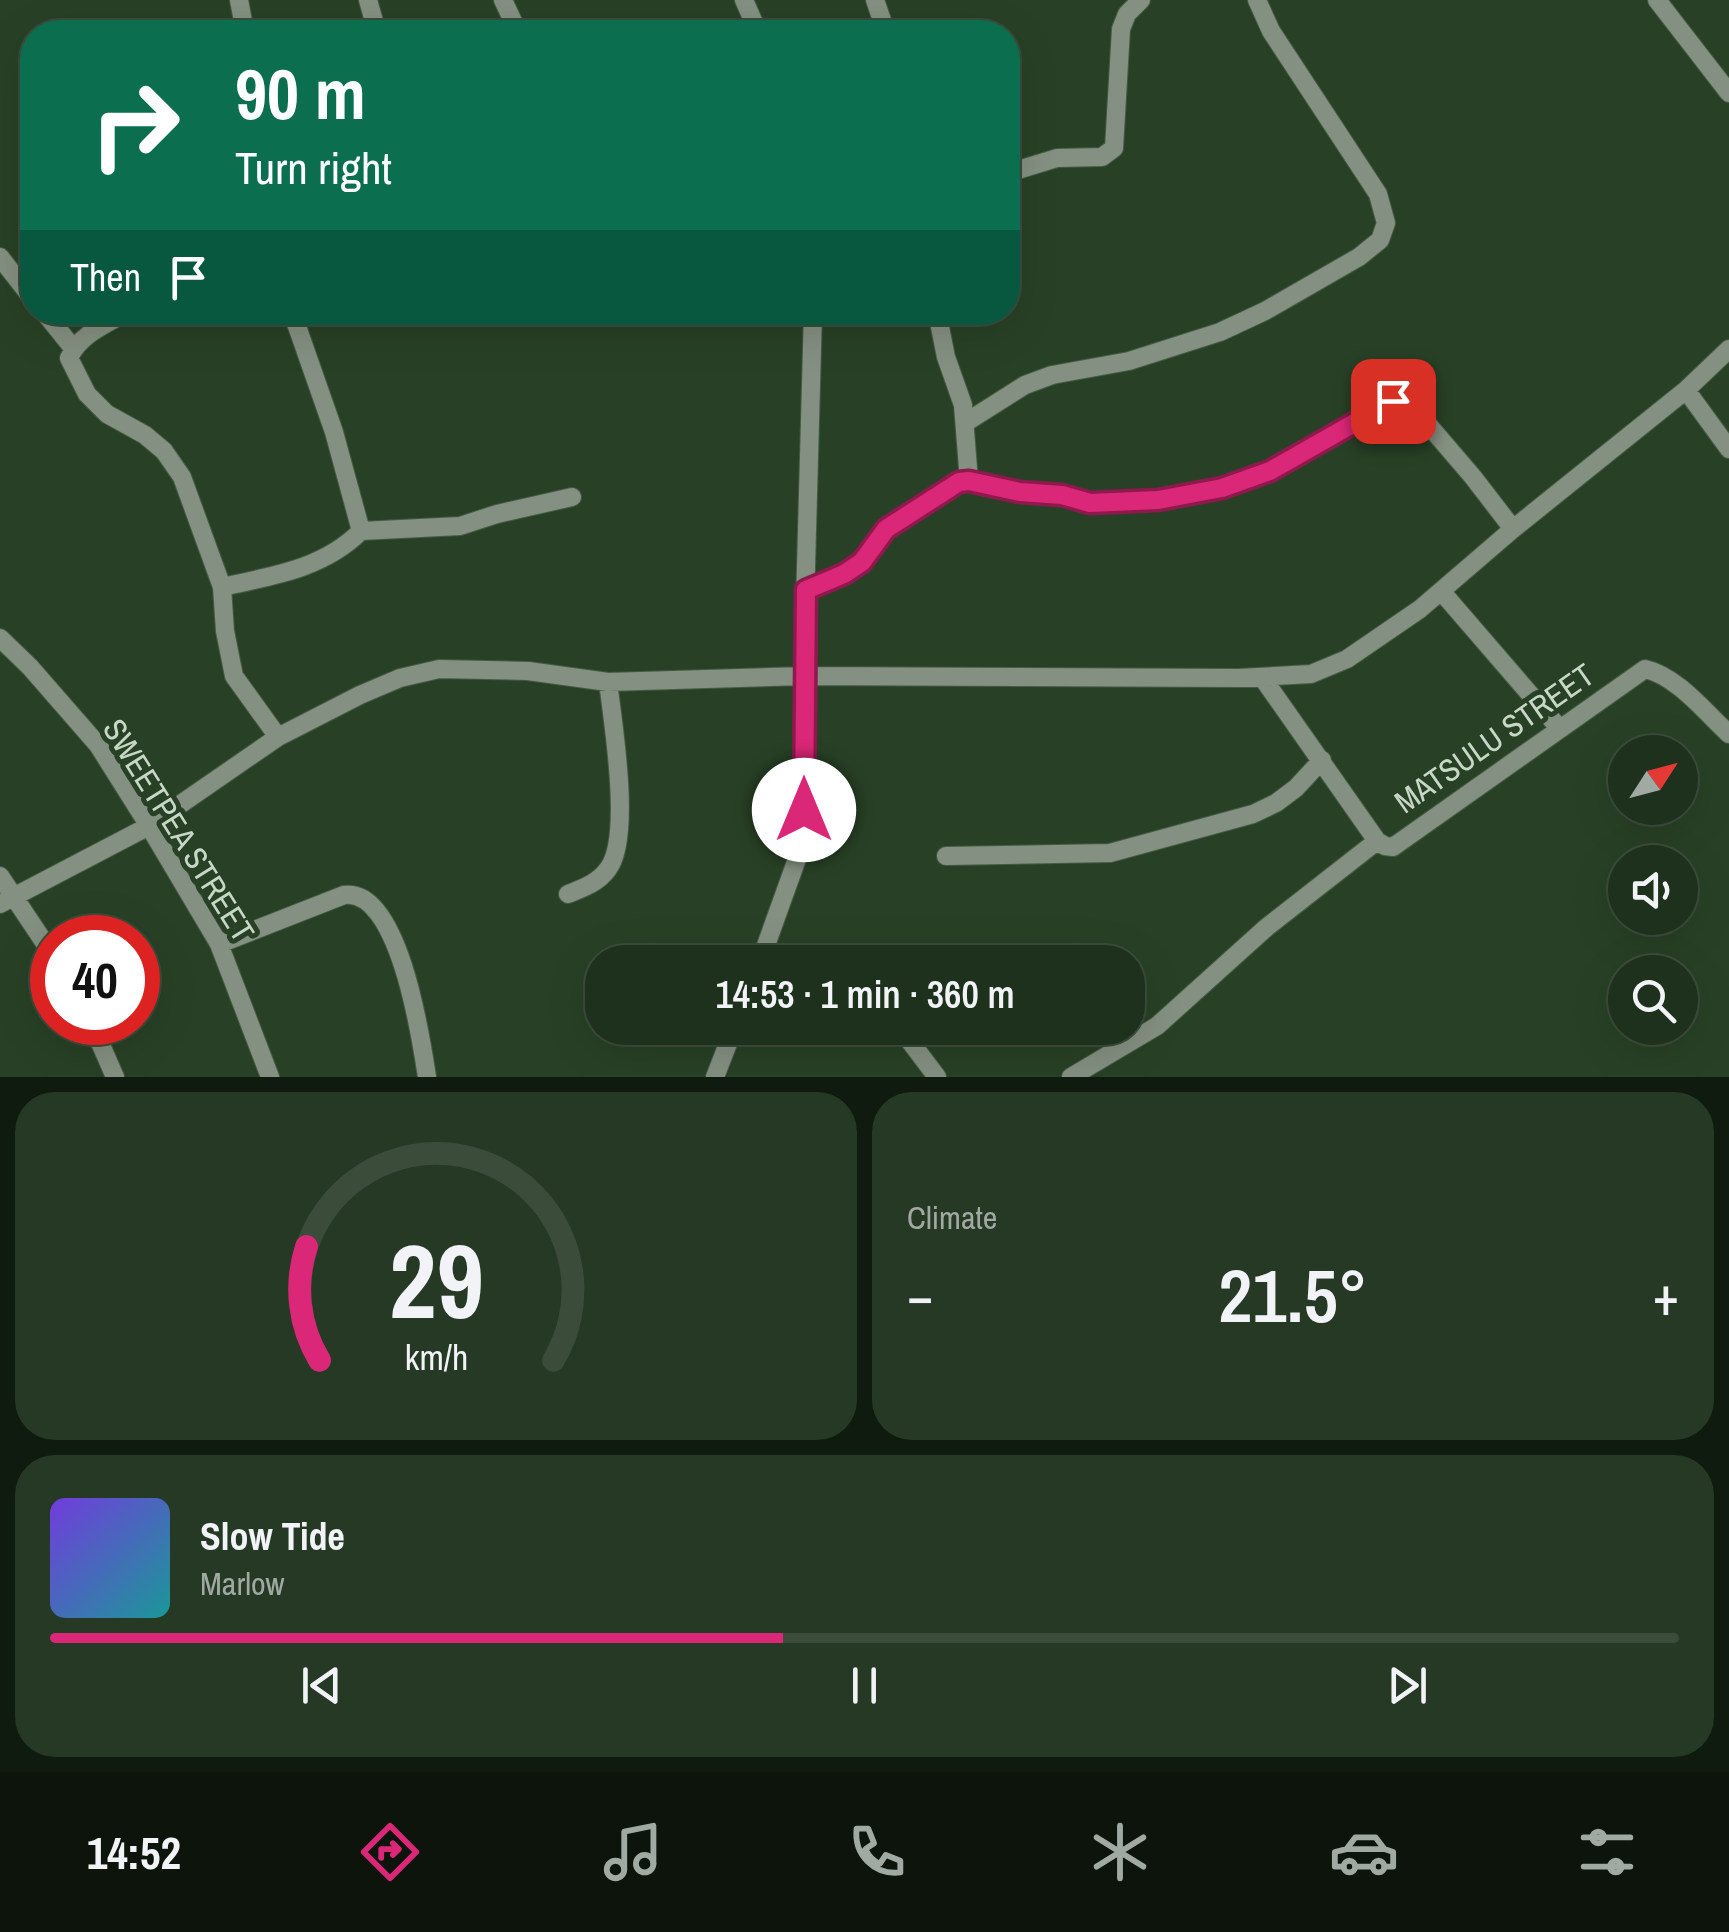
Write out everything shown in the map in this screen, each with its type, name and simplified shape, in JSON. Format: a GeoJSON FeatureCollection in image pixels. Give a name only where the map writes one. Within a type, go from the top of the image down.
{"type":"FeatureCollection","features":[{"type":"Feature","properties":{"kind":"street"},"geometry":{"type":"LineString","coordinates":[[1020,169],[1057,158],[1102,157],[1114,148],[1121,29],[1126,14],[1141,0]]}},
{"type":"Feature","properties":{"kind":"street"},"geometry":{"type":"LineString","coordinates":[[965,423],[1025,385],[1052,375],[1129,361],[1220,332],[1281,302],[1380,240],[1386,223],[1378,194],[1280,45],[1257,0]]}},
{"type":"Feature","properties":{"kind":"street"},"geometry":{"type":"LineString","coordinates":[[1657,0],[1729,94]]}},
{"type":"Feature","properties":{"kind":"street"},"geometry":{"type":"LineString","coordinates":[[0,257],[20,283]]}},
{"type":"Feature","properties":{"kind":"street"},"geometry":{"type":"LineString","coordinates":[[54,325],[73,348]]}},
{"type":"Feature","properties":{"kind":"street"},"geometry":{"type":"LineString","coordinates":[[105,325],[73,348],[69,358],[87,394],[107,414],[145,435],[164,451],[182,477],[222,587],[234,676],[278,737]]}},
{"type":"Feature","properties":{"kind":"street"},"geometry":{"type":"LineString","coordinates":[[297,325],[334,432],[361,531]]}},
{"type":"Feature","properties":{"kind":"street"},"geometry":{"type":"LineString","coordinates":[[766,945],[797,859],[802,826],[813,325]]}},
{"type":"Feature","properties":{"kind":"street"},"geometry":{"type":"LineString","coordinates":[[940,325],[965,423],[969,481]]}},
{"type":"Feature","properties":{"kind":"street"},"geometry":{"type":"LineString","coordinates":[[6,900],[148,826],[278,737],[400,678],[439,669],[528,672],[608,682],[803,676],[1311,674],[1334,666],[1420,609],[1686,390],[1729,348]]}},
{"type":"Feature","properties":{"kind":"street"},"geometry":{"type":"LineString","coordinates":[[1686,390],[1729,449]]}},
{"type":"Feature","properties":{"kind":"street"},"geometry":{"type":"LineString","coordinates":[[806,590],[862,562],[886,529],[938,493],[969,481],[1090,503],[1158,500],[1222,488],[1270,471],[1393,401],[1406,400],[1450,448],[1513,529]]}},
{"type":"Feature","properties":{"kind":"street"},"geometry":{"type":"LineString","coordinates":[[222,587],[298,570],[343,549],[361,531],[460,526],[572,497]]}},
{"type":"Feature","properties":{"kind":"street"},"geometry":{"type":"LineString","coordinates":[[1441,591],[1560,729]]}},
{"type":"Feature","properties":{"kind":"street","name":"SWEETPEA STREET"},"geometry":{"type":"LineString","coordinates":[[0,638],[98,746],[148,826],[219,944],[270,1077]]}},
{"type":"Feature","properties":{"kind":"street","name":"MATSULU STREET"},"geometry":{"type":"LineString","coordinates":[[1377,841],[1393,846],[1645,670],[1657,672],[1674,684],[1729,734]]}},
{"type":"Feature","properties":{"kind":"street"},"geometry":{"type":"LineString","coordinates":[[1072,1077],[1158,1026],[1267,927],[1377,841],[1262,677]]}},
{"type":"Feature","properties":{"kind":"street"},"geometry":{"type":"LineString","coordinates":[[568,894],[592,885],[609,869],[620,847],[608,682]]}},
{"type":"Feature","properties":{"kind":"street"},"geometry":{"type":"LineString","coordinates":[[946,856],[1110,853],[1252,814],[1296,788],[1322,760]]}},
{"type":"Feature","properties":{"kind":"street"},"geometry":{"type":"LineString","coordinates":[[0,876],[6,900],[30,928]]}},
{"type":"Feature","properties":{"kind":"street"},"geometry":{"type":"LineString","coordinates":[[219,944],[344,895],[362,898],[373,908],[404,963],[427,1077]]}},
{"type":"Feature","properties":{"kind":"street"},"geometry":{"type":"LineString","coordinates":[[101,1045],[115,1077]]}},
{"type":"Feature","properties":{"kind":"street"},"geometry":{"type":"LineString","coordinates":[[714,1077],[727,1045]]}},
{"type":"Feature","properties":{"kind":"street"},"geometry":{"type":"LineString","coordinates":[[913,1045],[937,1077]]}},
{"type":"Feature","properties":{"kind":"route"},"geometry":{"type":"LineString","coordinates":[[804,810],[806,590],[824,585],[862,562],[886,529],[912,510],[959,482],[969,481],[1090,503],[1158,500],[1222,488],[1270,471],[1393,401]]}}]}
